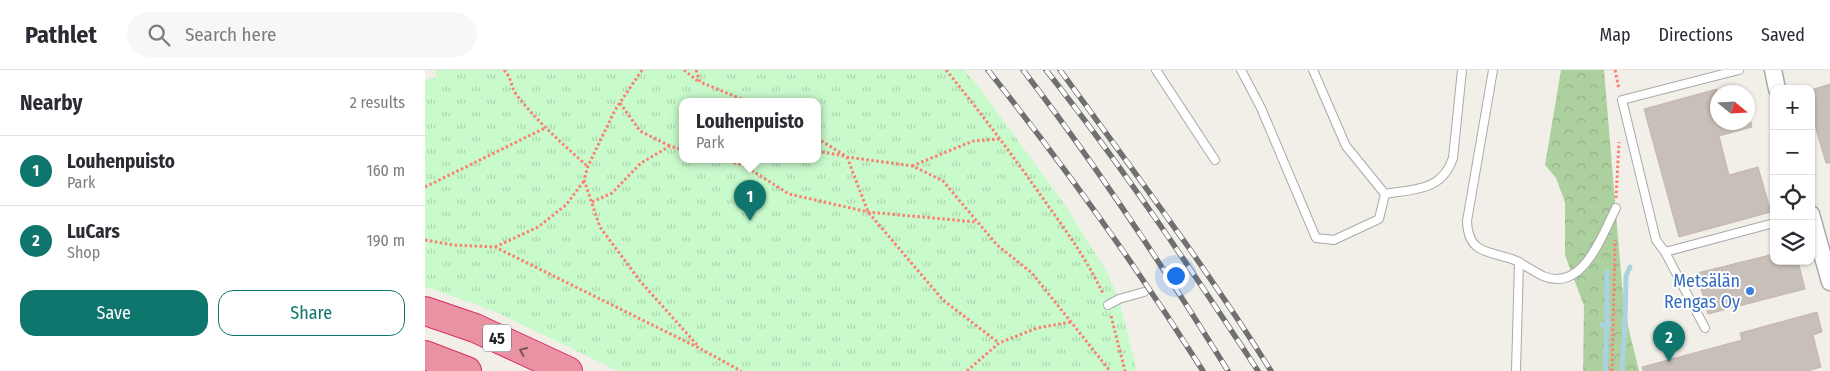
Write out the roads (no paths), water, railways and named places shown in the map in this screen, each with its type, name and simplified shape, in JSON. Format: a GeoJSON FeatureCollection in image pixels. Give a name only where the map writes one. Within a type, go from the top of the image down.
{"type":"FeatureCollection","features":[{"type":"Feature","properties":{"kind":"highway","name":"45"},"geometry":{"type":"LineString","coordinates":[[425,311],[475,328],[568,371]]}},
{"type":"Feature","properties":{"kind":"highway","name":"45"},"geometry":{"type":"LineString","coordinates":[[425,355],[467,371]]}},
{"type":"Feature","properties":{"kind":"street"},"geometry":{"type":"LineString","coordinates":[[1773,70],[1776,85]]}},
{"type":"Feature","properties":{"kind":"street"},"geometry":{"type":"LineString","coordinates":[[1813,220],[1828,264],[1830,282]]}},
{"type":"Feature","properties":{"kind":"lane"},"geometry":{"type":"LineString","coordinates":[[1156,70],[1215,160]]}},
{"type":"Feature","properties":{"kind":"lane"},"geometry":{"type":"LineString","coordinates":[[1241,70],[1261,108],[1316,238],[1334,240],[1379,219],[1385,194]]}},
{"type":"Feature","properties":{"kind":"lane"},"geometry":{"type":"LineString","coordinates":[[1313,70],[1346,146],[1385,194]]}},
{"type":"Feature","properties":{"kind":"lane"},"geometry":{"type":"LineString","coordinates":[[1385,194],[1429,186],[1441,180],[1449,169],[1453,158],[1462,70]]}},
{"type":"Feature","properties":{"kind":"lane"},"geometry":{"type":"LineString","coordinates":[[1493,70],[1467,221],[1467,233],[1473,244],[1493,255],[1509,257],[1543,276],[1560,280],[1575,274],[1591,257],[1616,208]]}},
{"type":"Feature","properties":{"kind":"lane"},"geometry":{"type":"LineString","coordinates":[[1705,328],[1665,252],[1656,240],[1622,100],[1739,70]]}},
{"type":"Feature","properties":{"kind":"lane"},"geometry":{"type":"LineString","coordinates":[[1665,252],[1770,224]]}},
{"type":"Feature","properties":{"kind":"lane"},"geometry":{"type":"LineString","coordinates":[[1516,371],[1519,262]]}},
{"type":"Feature","properties":{"kind":"lane"},"geometry":{"type":"LineString","coordinates":[[1108,304],[1144,292]]}},
{"type":"Feature","properties":{"kind":"waterway"},"geometry":{"type":"LineString","coordinates":[[1624,322],[1626,276],[1630,267]]}},
{"type":"Feature","properties":{"kind":"waterway"},"geometry":{"type":"LineString","coordinates":[[1602,325],[1607,325],[1607,272]]}},
{"type":"Feature","properties":{"kind":"waterway"},"geometry":{"type":"LineString","coordinates":[[1622,371],[1625,321]]}},
{"type":"Feature","properties":{"kind":"waterway"},"geometry":{"type":"LineString","coordinates":[[1605,371],[1607,325],[1609,324]]}},
{"type":"Feature","properties":{"kind":"railway"},"geometry":{"type":"LineString","coordinates":[[988,70],[1100,218],[1203,371]]}},
{"type":"Feature","properties":{"kind":"railway"},"geometry":{"type":"LineString","coordinates":[[1023,70],[1129,218],[1228,371]]}},
{"type":"Feature","properties":{"kind":"railway"},"geometry":{"type":"LineString","coordinates":[[1046,70],[1182,256],[1258,371]]}},
{"type":"Feature","properties":{"kind":"railway"},"geometry":{"type":"LineString","coordinates":[[1060,70],[1195,256],[1271,371]]}},
{"type":"Feature","properties":{"kind":"place","name":"Louhenpuisto"},"geometry":{"type":"Point","coordinates":[750,221]}},
{"type":"Feature","properties":{"kind":"place","name":"Metsälän Rengas Oy"},"geometry":{"type":"Point","coordinates":[1750,291]}},
{"type":"Feature","properties":{"kind":"place","name":"LuCars"},"geometry":{"type":"Point","coordinates":[1669,362]}}]}
